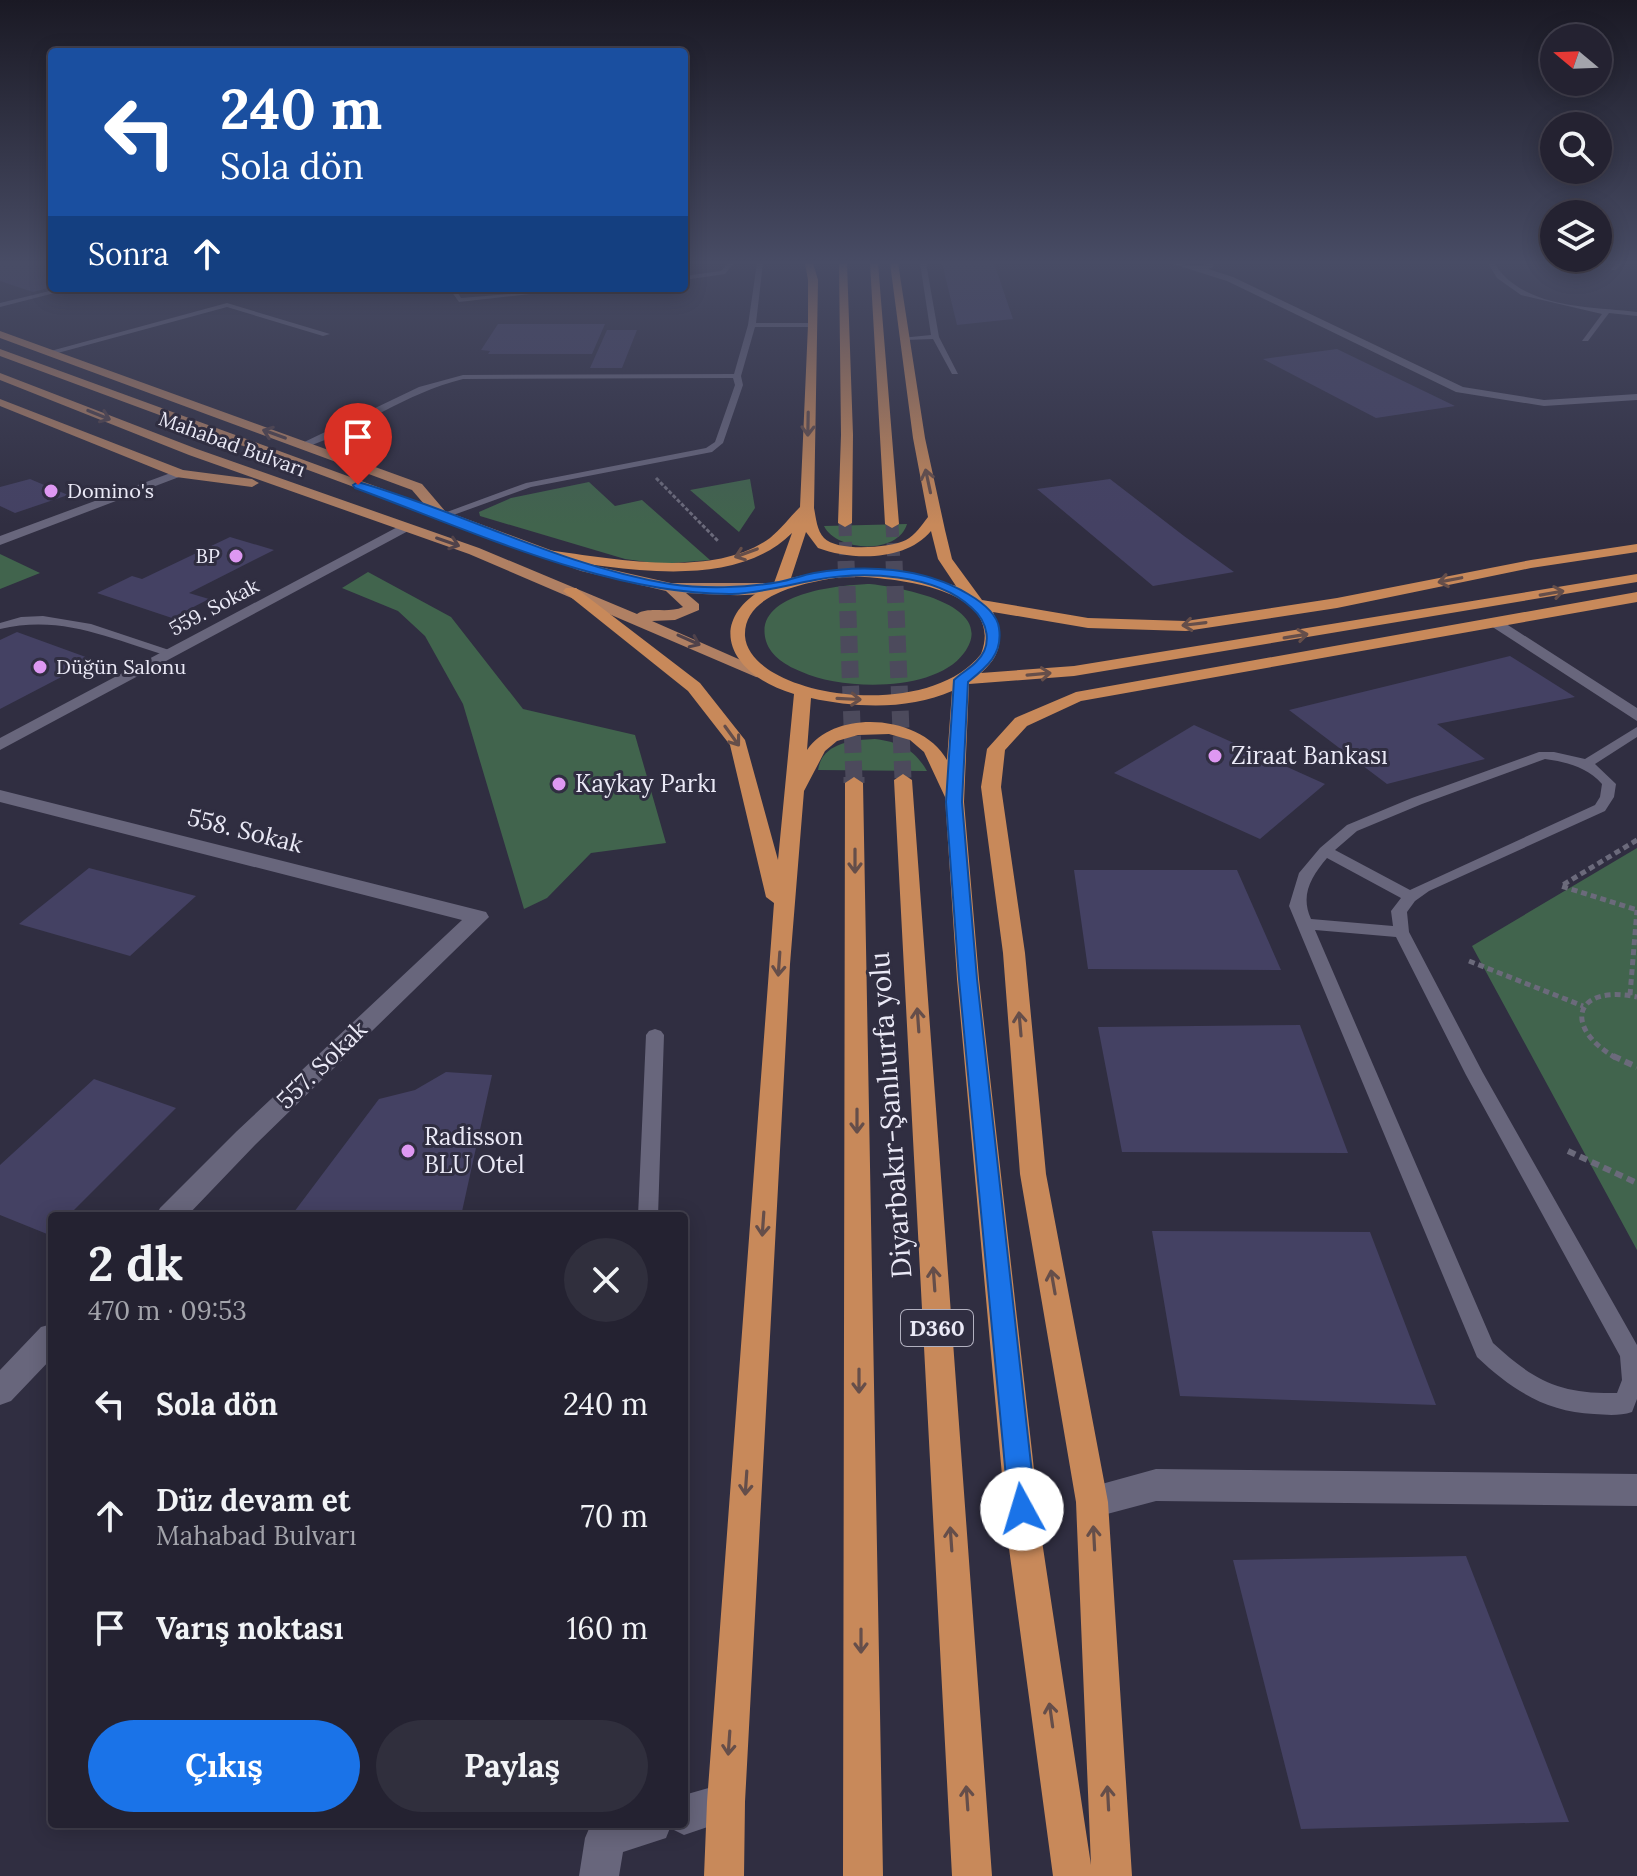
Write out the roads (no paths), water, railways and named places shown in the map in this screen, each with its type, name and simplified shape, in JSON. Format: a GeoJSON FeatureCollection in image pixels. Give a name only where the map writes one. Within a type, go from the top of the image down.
{"type":"FeatureCollection","features":[{"type":"Feature","properties":{"kind":"highway"},"geometry":{"type":"LineString","coordinates":[[812,351],[807,508],[815,538],[822,545],[852,551],[873,551],[912,544],[936,517]]}},
{"type":"Feature","properties":{"kind":"highway"},"geometry":{"type":"LineString","coordinates":[[845,351],[845,523]]}},
{"type":"Feature","properties":{"kind":"highway"},"geometry":{"type":"LineString","coordinates":[[880,351],[892,524]]}},
{"type":"Feature","properties":{"kind":"highway"},"geometry":{"type":"LineString","coordinates":[[907,351],[919,438],[945,559],[991,622],[994,643],[984,663],[961,680]]}},
{"type":"Feature","properties":{"kind":"highway"},"geometry":{"type":"LineString","coordinates":[[546,554],[657,568],[718,563],[771,543],[807,508]]}},
{"type":"Feature","properties":{"kind":"highway"},"geometry":{"type":"LineString","coordinates":[[781,586],[807,508]]}},
{"type":"Feature","properties":{"kind":"highway"},"geometry":{"type":"LineString","coordinates":[[1637,548],[1531,564],[1337,603],[1186,626],[1088,623],[976,604],[951,589],[920,579],[885,573],[837,574],[781,586],[755,600],[739,618],[735,639],[744,659],[762,673],[803,691],[870,700],[914,695],[961,680],[1074,671],[1637,578]]}},
{"type":"Feature","properties":{"kind":"highway"},"geometry":{"type":"LineString","coordinates":[[571,591],[694,687],[739,744],[783,919]]}},
{"type":"Feature","properties":{"kind":"highway"},"geometry":{"type":"LineString","coordinates":[[1112,1876],[1092,1502],[1033,1174],[1014,953],[991,787],[996,749],[1021,722],[1076,697],[1637,597]]}},
{"type":"Feature","properties":{"kind":"highway"},"geometry":{"type":"LineString","coordinates":[[961,680],[954,802],[968,979],[1025,1541],[1073,1876]]}},
{"type":"Feature","properties":{"kind":"highway"},"geometry":{"type":"LineString","coordinates":[[724,1876],[726,1802],[783,919],[803,691]]}},
{"type":"Feature","properties":{"kind":"highway"},"geometry":{"type":"LineString","coordinates":[[792,797],[820,746],[830,738],[856,729],[877,727],[910,734],[925,742],[936,756],[954,802]]}},
{"type":"Feature","properties":{"kind":"highway","name":"Diyarbakır-Şanlıurfa yolu"},"geometry":{"type":"LineString","coordinates":[[903,780],[972,1876]]}},
{"type":"Feature","properties":{"kind":"highway","name":"Diyarbakır-Şanlıurfa yolu"},"geometry":{"type":"LineString","coordinates":[[854,783],[863,1876]]}},
{"type":"Feature","properties":{"kind":"main road"},"geometry":{"type":"LineString","coordinates":[[47,351],[417,487],[441,516]]}},
{"type":"Feature","properties":{"kind":"main road","name":"Mahabad Bulvarı"},"geometry":{"type":"LineString","coordinates":[[0,352],[586,568],[671,588],[733,590],[781,586]]}},
{"type":"Feature","properties":{"kind":"main road","name":"Mahabad Bulvarı"},"geometry":{"type":"LineString","coordinates":[[0,376],[193,452],[405,527],[571,591],[762,673]]}},
{"type":"Feature","properties":{"kind":"main road"},"geometry":{"type":"LineString","coordinates":[[0,402],[181,474],[297,489]]}},
{"type":"Feature","properties":{"kind":"main road"},"geometry":{"type":"LineString","coordinates":[[619,611],[665,618],[684,614],[693,607],[671,588]]}},
{"type":"Feature","properties":{"kind":"street"},"geometry":{"type":"LineString","coordinates":[[1378,351],[1460,390],[1544,403],[1637,397]]}},
{"type":"Feature","properties":{"kind":"street"},"geometry":{"type":"LineString","coordinates":[[0,541],[181,474]]}},
{"type":"Feature","properties":{"kind":"street","name":"559. Sokak"},"geometry":{"type":"LineString","coordinates":[[0,745],[405,527]]}},
{"type":"Feature","properties":{"kind":"street"},"geometry":{"type":"LineString","coordinates":[[1497,623],[1637,716]]}},
{"type":"Feature","properties":{"kind":"street","name":"558. Sokak"},"geometry":{"type":"LineString","coordinates":[[0,796],[478,917]]}},
{"type":"Feature","properties":{"kind":"street","name":"557. Sokak"},"geometry":{"type":"LineString","coordinates":[[174,1212],[246,1138],[478,917]]}},
{"type":"Feature","properties":{"kind":"street"},"geometry":{"type":"LineString","coordinates":[[0,1391],[48,1341]]}},
{"type":"Feature","properties":{"kind":"street"},"geometry":{"type":"LineString","coordinates":[[1092,1502],[1156,1485],[1637,1490]]}},
{"type":"Feature","properties":{"kind":"street"},"geometry":{"type":"LineString","coordinates":[[688,1814],[726,1802]]}},
{"type":"Feature","properties":{"kind":"street"},"geometry":{"type":"LineString","coordinates":[[603,1846],[643,1828]]}},
{"type":"Feature","properties":{"kind":"lane"},"geometry":{"type":"LineString","coordinates":[[51,352],[56,351]]}},
{"type":"Feature","properties":{"kind":"lane"},"geometry":{"type":"LineString","coordinates":[[441,516],[529,485],[709,450],[719,443],[746,351]]}},
{"type":"Feature","properties":{"kind":"lane"},"geometry":{"type":"LineString","coordinates":[[943,351],[955,372]]}},
{"type":"Feature","properties":{"kind":"lane"},"geometry":{"type":"LineString","coordinates":[[303,445],[365,419],[427,385],[463,377],[547,379],[567,383],[738,381]]}},
{"type":"Feature","properties":{"kind":"lane"},"geometry":{"type":"LineString","coordinates":[[0,626],[43,619],[172,653]]}},
{"type":"Feature","properties":{"kind":"lane"},"geometry":{"type":"LineString","coordinates":[[1587,764],[1637,731]]}},
{"type":"Feature","properties":{"kind":"lane"},"geometry":{"type":"LineString","coordinates":[[1544,755],[1587,764],[1609,784],[1607,797],[1600,808],[1464,869],[1410,897],[1399,911],[1401,932],[1475,1075],[1631,1355],[1633,1380],[1624,1404],[1586,1405],[1552,1399],[1510,1375],[1485,1350],[1297,906],[1304,876],[1325,851],[1352,828],[1526,759],[1544,755]]}},
{"type":"Feature","properties":{"kind":"lane"},"geometry":{"type":"LineString","coordinates":[[1325,851],[1410,897]]}},
{"type":"Feature","properties":{"kind":"lane"},"geometry":{"type":"LineString","coordinates":[[1303,924],[1401,932]]}},
{"type":"Feature","properties":{"kind":"lane"},"geometry":{"type":"LineString","coordinates":[[648,1212],[655,1035]]}},
{"type":"Feature","properties":{"kind":"tunnel"},"geometry":{"type":"LineString","coordinates":[[845,523],[846,563]]}},
{"type":"Feature","properties":{"kind":"tunnel"},"geometry":{"type":"LineString","coordinates":[[892,524],[894,563]]}},
{"type":"Feature","properties":{"kind":"tunnel"},"geometry":{"type":"LineString","coordinates":[[846,561],[854,779]]}},
{"type":"Feature","properties":{"kind":"tunnel"},"geometry":{"type":"LineString","coordinates":[[894,561],[903,779]]}},
{"type":"Feature","properties":{"kind":"place","name":"Domino's"},"geometry":{"type":"Point","coordinates":[51,491]}},
{"type":"Feature","properties":{"kind":"place","name":"BP"},"geometry":{"type":"Point","coordinates":[236,556]}},
{"type":"Feature","properties":{"kind":"place","name":"Düğün Salonu"},"geometry":{"type":"Point","coordinates":[40,667]}},
{"type":"Feature","properties":{"kind":"place","name":"Ziraat Bankası"},"geometry":{"type":"Point","coordinates":[1215,756]}},
{"type":"Feature","properties":{"kind":"place","name":"Kaykay Parkı"},"geometry":{"type":"Point","coordinates":[559,784]}},
{"type":"Feature","properties":{"kind":"place","name":"Radisson BLU Otel"},"geometry":{"type":"Point","coordinates":[408,1151]}}]}
